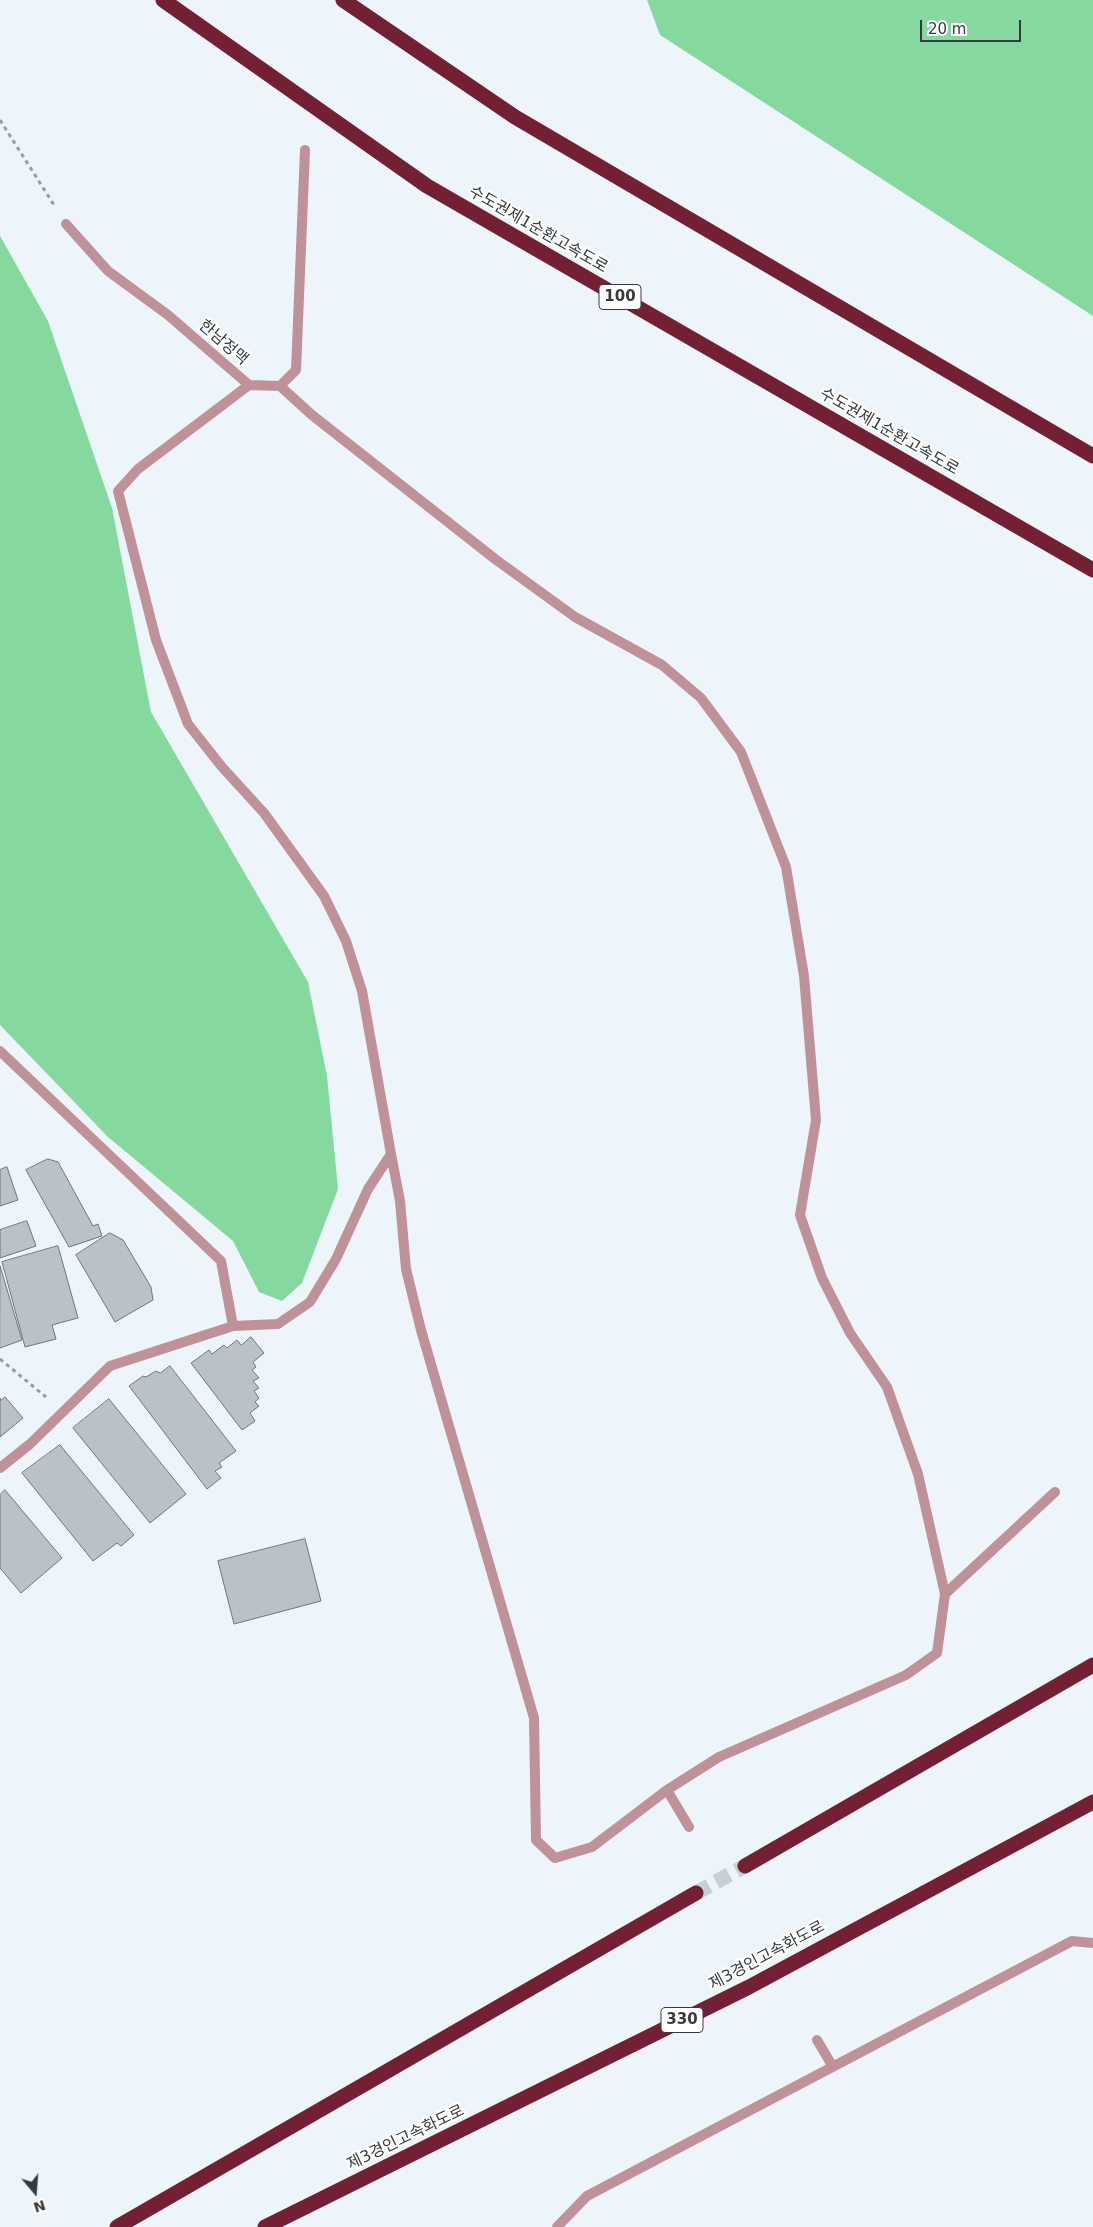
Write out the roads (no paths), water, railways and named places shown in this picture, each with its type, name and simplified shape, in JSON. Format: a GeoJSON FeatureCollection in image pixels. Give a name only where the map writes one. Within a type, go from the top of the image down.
{"type":"FeatureCollection","features":[{"type":"Feature","properties":{"kind":"highway","name":"수도권제1순환고속도로"},"geometry":{"type":"LineString","coordinates":[[163,0],[427,186],[1093,570]]}},
{"type":"Feature","properties":{"kind":"highway"},"geometry":{"type":"LineString","coordinates":[[343,0],[515,117],[1093,456]]}},
{"type":"Feature","properties":{"kind":"highway"},"geometry":{"type":"LineString","coordinates":[[745,1866],[1093,1666]]}},
{"type":"Feature","properties":{"kind":"highway","name":"제3경인고속화도로"},"geometry":{"type":"LineString","coordinates":[[265,2227],[749,1987],[1093,1802]]}},
{"type":"Feature","properties":{"kind":"highway"},"geometry":{"type":"LineString","coordinates":[[117,2227],[696,1894]]}},
{"type":"Feature","properties":{"kind":"lane"},"geometry":{"type":"LineString","coordinates":[[249,385],[138,469],[118,491],[156,640],[188,724],[222,767],[264,813],[324,896],[346,941],[362,991],[399,1193],[406,1269],[421,1330],[534,1718],[536,1840],[555,1858],[592,1846],[667,1790],[719,1757],[906,1675],[937,1653],[945,1594],[918,1474],[887,1387],[850,1333],[822,1278],[800,1215],[816,1120],[804,976],[786,867],[741,752],[701,698],[662,665],[575,616],[495,559],[312,415],[280,386],[296,370],[305,150]]}},
{"type":"Feature","properties":{"kind":"lane","name":"한남정맥"},"geometry":{"type":"LineString","coordinates":[[66,224],[108,271],[168,315],[249,385],[280,386]]}},
{"type":"Feature","properties":{"kind":"lane"},"geometry":{"type":"LineString","coordinates":[[0,1051],[221,1261],[233,1326]]}},
{"type":"Feature","properties":{"kind":"lane"},"geometry":{"type":"LineString","coordinates":[[0,1468],[30,1444],[110,1366],[233,1326],[278,1324],[310,1302],[336,1259],[368,1189],[391,1154]]}},
{"type":"Feature","properties":{"kind":"lane"},"geometry":{"type":"LineString","coordinates":[[945,1594],[1055,1492]]}},
{"type":"Feature","properties":{"kind":"lane"},"geometry":{"type":"LineString","coordinates":[[667,1790],[689,1827]]}},
{"type":"Feature","properties":{"kind":"lane"},"geometry":{"type":"LineString","coordinates":[[557,2227],[588,2196],[1072,1941],[1093,1943]]}},
{"type":"Feature","properties":{"kind":"lane"},"geometry":{"type":"LineString","coordinates":[[817,2040],[833,2067]]}},
{"type":"Feature","properties":{"kind":"tunnel"},"geometry":{"type":"LineString","coordinates":[[696,1893],[745,1866]]}}]}
